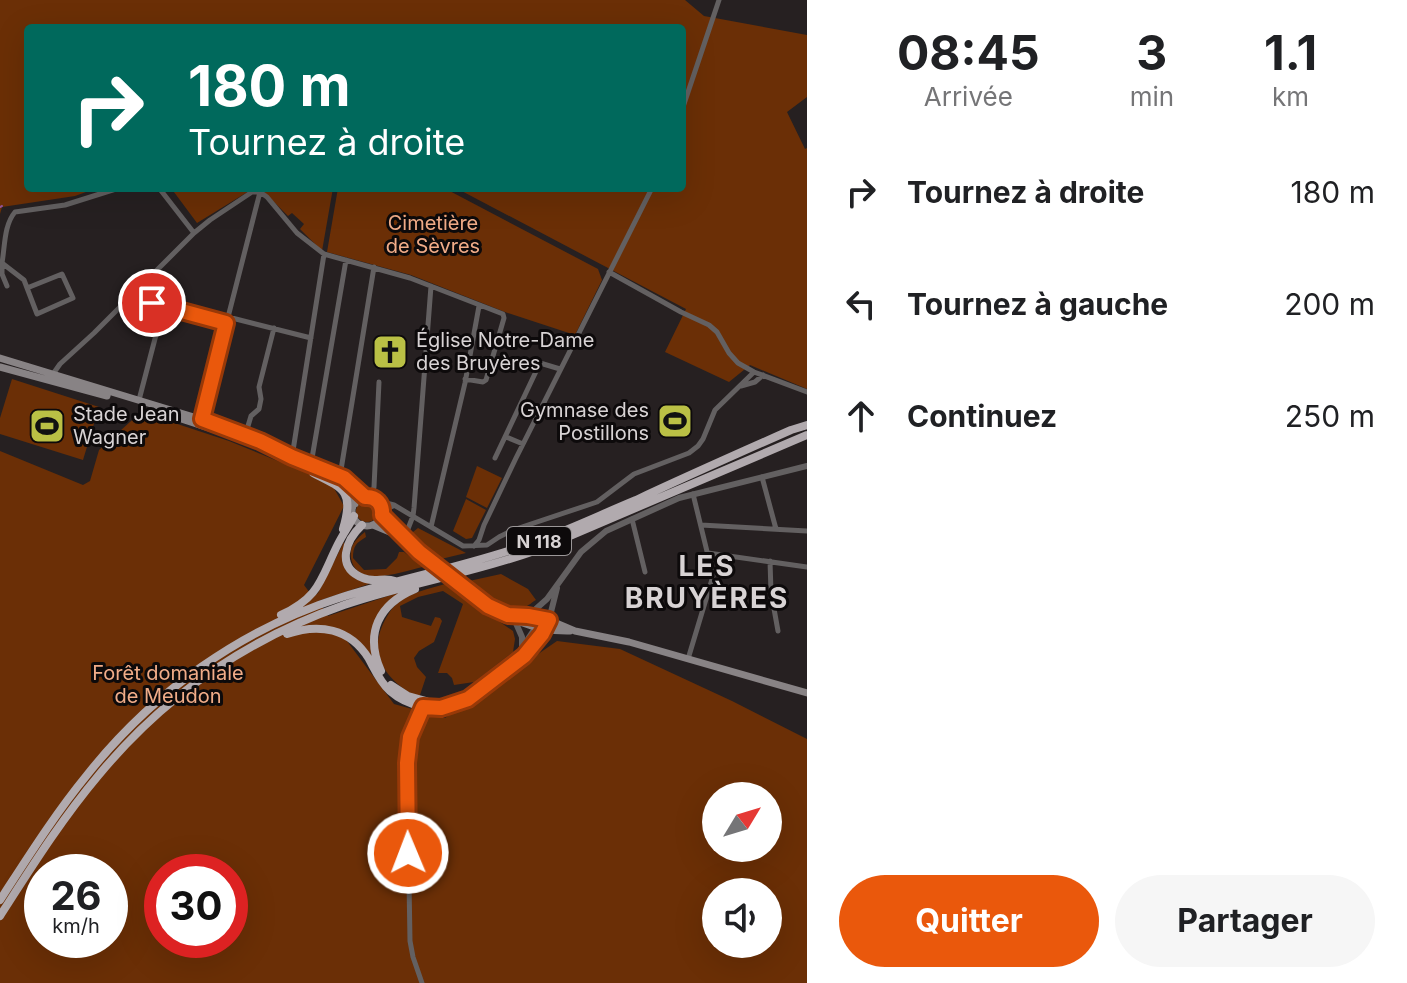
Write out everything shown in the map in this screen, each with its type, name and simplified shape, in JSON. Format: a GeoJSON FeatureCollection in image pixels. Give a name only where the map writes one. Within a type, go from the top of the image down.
{"type":"FeatureCollection","features":[{"type":"Feature","properties":{"kind":"highway","name":"N 118"},"geometry":{"type":"LineString","coordinates":[[0,900],[77,787],[124,733],[168,692],[226,650],[262,629],[341,597],[501,553],[563,532],[807,425]]}},
{"type":"Feature","properties":{"kind":"highway","name":"N 118"},"geometry":{"type":"LineString","coordinates":[[0,916],[83,795],[131,738],[199,679],[266,638],[354,602],[507,561],[566,539],[807,435]]}},
{"type":"Feature","properties":{"kind":"highway"},"geometry":{"type":"LineString","coordinates":[[311,465],[313,473],[337,485],[347,497],[348,511],[340,540]]}},
{"type":"Feature","properties":{"kind":"highway"},"geometry":{"type":"LineString","coordinates":[[262,629],[270,620],[312,595],[354,516]]}},
{"type":"Feature","properties":{"kind":"highway"},"geometry":{"type":"LineString","coordinates":[[362,525],[348,541],[348,565],[364,579],[386,578],[396,582]]}},
{"type":"Feature","properties":{"kind":"highway"},"geometry":{"type":"LineString","coordinates":[[425,704],[401,693],[387,681],[376,659],[374,634],[380,618],[391,603],[402,594],[434,584],[441,578]]}},
{"type":"Feature","properties":{"kind":"highway"},"geometry":{"type":"LineString","coordinates":[[266,638],[306,628],[339,632],[359,646],[388,689],[403,701],[425,704]]}},
{"type":"Feature","properties":{"kind":"main road"},"geometry":{"type":"LineString","coordinates":[[0,358],[202,419],[340,477],[371,499],[419,552],[469,593],[515,621],[629,642],[807,693]]}},
{"type":"Feature","properties":{"kind":"main road"},"geometry":{"type":"LineString","coordinates":[[0,367],[138,404],[290,456]]}},
{"type":"Feature","properties":{"kind":"main road"},"geometry":{"type":"LineString","coordinates":[[340,477],[352,495],[354,516],[362,525],[373,525],[404,539]]}},
{"type":"Feature","properties":{"kind":"main road"},"geometry":{"type":"LineString","coordinates":[[355,504],[371,499]]}},
{"type":"Feature","properties":{"kind":"main road"},"geometry":{"type":"LineString","coordinates":[[373,525],[382,513]]}},
{"type":"Feature","properties":{"kind":"main road"},"geometry":{"type":"LineString","coordinates":[[508,615],[545,620],[575,631]]}},
{"type":"Feature","properties":{"kind":"main road"},"geometry":{"type":"LineString","coordinates":[[540,628],[545,620]]}},
{"type":"Feature","properties":{"kind":"street"},"geometry":{"type":"LineString","coordinates":[[686,98],[719,0]]}},
{"type":"Feature","properties":{"kind":"street"},"geometry":{"type":"LineString","coordinates":[[7,286],[2,263],[10,218],[15,212],[65,205],[106,192]]}},
{"type":"Feature","properties":{"kind":"street"},"geometry":{"type":"LineString","coordinates":[[162,192],[194,233]]}},
{"type":"Feature","properties":{"kind":"street"},"geometry":{"type":"LineString","coordinates":[[53,374],[194,233],[252,192],[260,192],[297,233],[324,254],[374,267],[501,313],[504,318],[486,380],[465,379]]}},
{"type":"Feature","properties":{"kind":"street"},"geometry":{"type":"LineString","coordinates":[[202,419],[260,192]]}},
{"type":"Feature","properties":{"kind":"street"},"geometry":{"type":"LineString","coordinates":[[485,539],[484,525],[650,192]]}},
{"type":"Feature","properties":{"kind":"street"},"geometry":{"type":"LineString","coordinates":[[290,456],[324,254]]}},
{"type":"Feature","properties":{"kind":"street"},"geometry":{"type":"LineString","coordinates":[[311,465],[346,260]]}},
{"type":"Feature","properties":{"kind":"street"},"geometry":{"type":"LineString","coordinates":[[2,263],[24,280],[27,288],[37,314],[73,298],[62,274],[27,288]]}},
{"type":"Feature","properties":{"kind":"street"},"geometry":{"type":"LineString","coordinates":[[340,477],[374,267]]}},
{"type":"Feature","properties":{"kind":"street"},"geometry":{"type":"LineString","coordinates":[[609,272],[709,325],[738,363],[807,392]]}},
{"type":"Feature","properties":{"kind":"street"},"geometry":{"type":"LineString","coordinates":[[404,539],[413,516],[431,286]]}},
{"type":"Feature","properties":{"kind":"street"},"geometry":{"type":"LineString","coordinates":[[129,297],[311,338]]}},
{"type":"Feature","properties":{"kind":"street"},"geometry":{"type":"LineString","coordinates":[[431,527],[479,305]]}},
{"type":"Feature","properties":{"kind":"street"},"geometry":{"type":"LineString","coordinates":[[244,436],[251,416],[259,409],[259,387],[274,328]]}},
{"type":"Feature","properties":{"kind":"street"},"geometry":{"type":"LineString","coordinates":[[139,401],[157,331]]}},
{"type":"Feature","properties":{"kind":"street"},"geometry":{"type":"LineString","coordinates":[[495,458],[540,363],[560,369]]}},
{"type":"Feature","properties":{"kind":"street"},"geometry":{"type":"LineString","coordinates":[[379,382],[371,499],[394,505],[458,544],[473,547],[485,539],[499,537],[597,502],[634,474],[689,453],[703,439],[715,410],[754,372]]}},
{"type":"Feature","properties":{"kind":"street"},"geometry":{"type":"LineString","coordinates":[[737,388],[755,382],[763,375]]}},
{"type":"Feature","properties":{"kind":"street"},"geometry":{"type":"LineString","coordinates":[[506,437],[523,444]]}},
{"type":"Feature","properties":{"kind":"street"},"geometry":{"type":"LineString","coordinates":[[528,616],[547,599],[588,544],[606,531],[679,498],[807,466]]}},
{"type":"Feature","properties":{"kind":"street"},"geometry":{"type":"LineString","coordinates":[[762,477],[776,529]]}},
{"type":"Feature","properties":{"kind":"street"},"geometry":{"type":"LineString","coordinates":[[688,660],[713,576],[693,494]]}},
{"type":"Feature","properties":{"kind":"street"},"geometry":{"type":"LineString","coordinates":[[382,513],[394,505]]}},
{"type":"Feature","properties":{"kind":"street"},"geometry":{"type":"LineString","coordinates":[[632,519],[645,572]]}},
{"type":"Feature","properties":{"kind":"street"},"geometry":{"type":"LineString","coordinates":[[701,525],[807,531]]}},
{"type":"Feature","properties":{"kind":"street"},"geometry":{"type":"LineString","coordinates":[[708,553],[807,567]]}},
{"type":"Feature","properties":{"kind":"street"},"geometry":{"type":"LineString","coordinates":[[770,561],[771,592],[778,631]]}},
{"type":"Feature","properties":{"kind":"street"},"geometry":{"type":"LineString","coordinates":[[545,620],[557,584]]}},
{"type":"Feature","properties":{"kind":"street"},"geometry":{"type":"LineString","coordinates":[[545,620],[547,599]]}},
{"type":"Feature","properties":{"kind":"street"},"geometry":{"type":"LineString","coordinates":[[515,621],[522,637],[521,650]]}},
{"type":"Feature","properties":{"kind":"street"},"geometry":{"type":"LineString","coordinates":[[425,704],[441,708],[468,699],[524,656],[540,628]]}},
{"type":"Feature","properties":{"kind":"street"},"geometry":{"type":"LineString","coordinates":[[425,704],[463,695],[510,662],[540,628]]}},
{"type":"Feature","properties":{"kind":"street"},"geometry":{"type":"LineString","coordinates":[[422,983],[410,941],[407,778],[410,737],[425,704]]}},
{"type":"Feature","properties":{"kind":"green space"},"geometry":{"type":"Polygon","coordinates":[[[0,0],[685,0],[704,16],[807,35],[807,97],[787,112],[807,148],[807,389],[750,365],[729,382],[665,352],[686,309],[464,192],[686,192],[686,24],[24,24],[24,192],[86,192],[2,207],[0,214],[0,0]]]}},
{"type":"Feature","properties":{"kind":"green space"},"geometry":{"type":"Polygon","coordinates":[[[174,192],[247,192],[197,223],[174,192]]]}},
{"type":"Feature","properties":{"kind":"green space"},"geometry":{"type":"Polygon","coordinates":[[[264,192],[332,192],[322,251],[300,229],[304,224],[292,213],[288,216],[264,192]]]}},
{"type":"Feature","properties":{"kind":"green space","name":"Cimetière de Sèvres"},"geometry":{"type":"Polygon","coordinates":[[[337,192],[452,192],[598,269],[602,280],[575,335],[505,312],[411,275],[327,252],[337,192]]]}},
{"type":"Feature","properties":{"kind":"green space","name":"Stade Jean Wagner"},"geometry":{"type":"Polygon","coordinates":[[[12,379],[99,407],[83,460],[0,434],[0,418],[12,379]]]}},
{"type":"Feature","properties":{"kind":"green space","name":"Forêt domaniale de Meudon"},"geometry":{"type":"Polygon","coordinates":[[[141,412],[229,441],[331,483],[344,506],[304,585],[313,597],[318,593],[344,542],[349,569],[356,577],[372,583],[318,601],[328,616],[400,592],[376,622],[371,640],[373,661],[357,639],[338,629],[394,704],[445,718],[557,641],[620,649],[807,739],[807,983],[0,983],[0,451],[83,485],[90,481],[99,450],[141,412]]]}},
{"type":"Feature","properties":{"kind":"green space"},"geometry":{"type":"Polygon","coordinates":[[[477,466],[502,478],[487,508],[466,497],[477,466]]]}},
{"type":"Feature","properties":{"kind":"green space"},"geometry":{"type":"Polygon","coordinates":[[[466,499],[486,510],[472,538],[466,539],[453,531],[466,499]]]}},
{"type":"Feature","properties":{"kind":"green space"},"geometry":{"type":"Polygon","coordinates":[[[363,500],[371,500],[378,511],[371,522],[363,522],[356,515],[356,507],[363,500]]]}},
{"type":"Feature","properties":{"kind":"green space"},"geometry":{"type":"Polygon","coordinates":[[[418,528],[466,553],[441,559],[413,537],[413,532],[418,528]]]}},
{"type":"Feature","properties":{"kind":"green space"},"geometry":{"type":"Polygon","coordinates":[[[365,532],[366,537],[356,545],[353,558],[364,570],[386,569],[399,552],[404,552],[423,567],[381,576],[362,573],[355,568],[351,550],[365,532]]]}},
{"type":"Feature","properties":{"kind":"green space"},"geometry":{"type":"Polygon","coordinates":[[[501,574],[528,589],[536,600],[524,607],[509,607],[469,581],[501,574]]]}},
{"type":"Feature","properties":{"kind":"green space"},"geometry":{"type":"Polygon","coordinates":[[[445,584],[513,631],[513,652],[474,682],[454,685],[447,673],[438,673],[463,604],[443,591],[418,597],[400,606],[402,617],[431,626],[435,617],[442,621],[434,642],[414,658],[426,677],[420,695],[415,696],[396,682],[383,666],[379,657],[379,636],[393,607],[403,599],[445,584]]]}},
{"type":"Feature","properties":{"kind":"place","name":"Église Notre-Dame des Bruyères"},"geometry":{"type":"Point","coordinates":[390,352]}},
{"type":"Feature","properties":{"kind":"place","name":"Gymnase des Postillons"},"geometry":{"type":"Point","coordinates":[675,421]}},
{"type":"Feature","properties":{"kind":"place","name":"Stade Jean Wagner"},"geometry":{"type":"Point","coordinates":[47,426]}},
{"type":"Feature","properties":{"kind":"district","name":"LES BRUYÈRES"},"geometry":{"type":"Point","coordinates":[707,582]}},
{"type":"Feature","properties":{"kind":"route"},"geometry":{"type":"LineString","coordinates":[[152,303],[226,323],[202,419],[344,478],[365,497],[378,501],[382,515],[406,540],[478,600],[508,615],[549,620],[524,656],[468,699],[441,708],[423,707],[410,737],[407,763],[408,853]]}}]}
